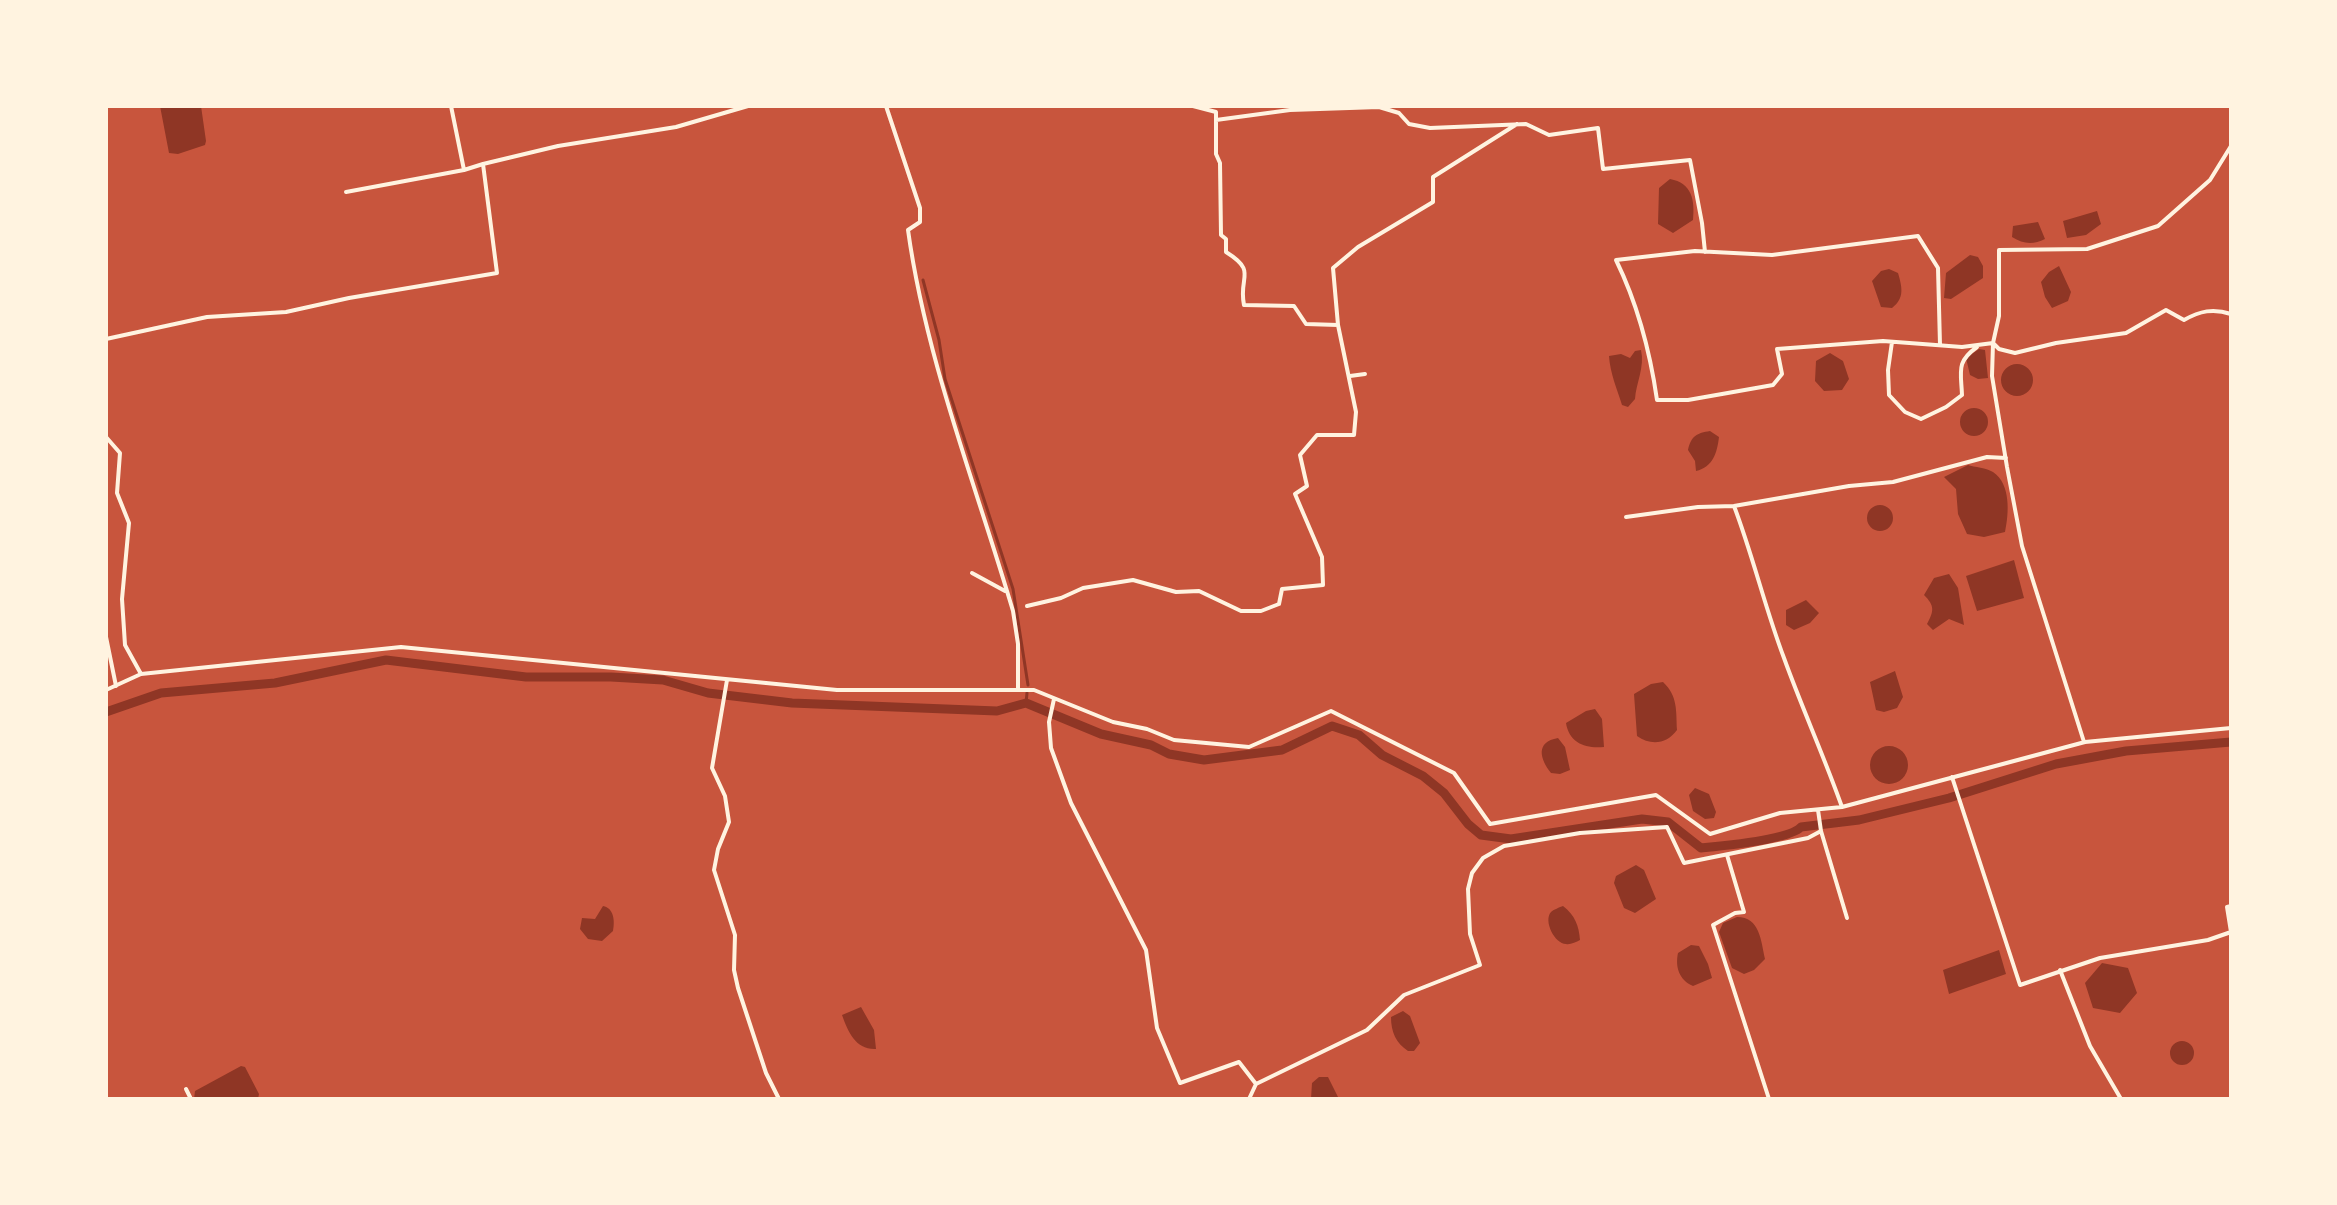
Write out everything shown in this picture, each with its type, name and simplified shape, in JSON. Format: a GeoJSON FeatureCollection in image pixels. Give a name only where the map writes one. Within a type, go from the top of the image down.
{"type":"FeatureCollection","features":[{"type":"Feature","properties":{"kind":"street"},"geometry":{"type":"LineString","coordinates":[[451,106],[464,170]]}},
{"type":"Feature","properties":{"kind":"street"},"geometry":{"type":"LineString","coordinates":[[346,192],[464,170],[558,146],[676,127],[748,106]]}},
{"type":"Feature","properties":{"kind":"street"},"geometry":{"type":"LineString","coordinates":[[886,106],[920,208],[920,222],[908,230],[915,278],[944,390],[1007,592],[1018,644],[1018,689]]}},
{"type":"Feature","properties":{"kind":"street"},"geometry":{"type":"LineString","coordinates":[[1193,106],[1216,112],[1221,235],[1226,239],[1226,252],[1242,262],[1247,273],[1242,294],[1244,305],[1294,306],[1306,324],[1338,325]]}},
{"type":"Feature","properties":{"kind":"street"},"geometry":{"type":"LineString","coordinates":[[1216,120],[1290,110],[1379,107],[1399,113],[1409,124],[1430,128],[1526,124],[1549,135],[1598,128],[1603,169],[1690,160],[1705,252]]}},
{"type":"Feature","properties":{"kind":"street"},"geometry":{"type":"LineString","coordinates":[[1027,606],[1061,598],[1083,588],[1133,580],[1176,592],[1199,591],[1241,611],[1261,611],[1279,604],[1282,589],[1323,585],[1322,557],[1295,494],[1307,486],[1300,455],[1317,435],[1354,435],[1356,412],[1338,325],[1333,268],[1358,247],[1433,202],[1433,177],[1517,124]]}},
{"type":"Feature","properties":{"kind":"street"},"geometry":{"type":"LineString","coordinates":[[2085,742],[2022,546],[2006,458],[1992,376],[1993,343],[1999,316],[1999,250],[2087,249],[2158,226],[2210,180],[2231,146]]}},
{"type":"Feature","properties":{"kind":"street"},"geometry":{"type":"LineString","coordinates":[[106,339],[207,317],[286,312],[497,273],[483,164]]}},
{"type":"Feature","properties":{"kind":"street"},"geometry":{"type":"LineString","coordinates":[[1940,345],[1938,268],[1918,236],[1772,255],[1705,252],[1616,260],[1642,324],[1657,400],[1688,400],[1773,385],[1782,374],[1777,349],[1892,342],[1940,345],[1979,346],[1993,343]]}},
{"type":"Feature","properties":{"kind":"street"},"geometry":{"type":"LineString","coordinates":[[1993,343],[1999,349],[2015,353],[2056,343],[2126,333],[2166,310],[2184,320],[2201,311],[2231,314]]}},
{"type":"Feature","properties":{"kind":"street"},"geometry":{"type":"LineString","coordinates":[[1892,342],[1888,370],[1889,395],[1905,412],[1921,419],[1962,395],[1960,363],[1979,346]]}},
{"type":"Feature","properties":{"kind":"street"},"geometry":{"type":"LineString","coordinates":[[1350,376],[1365,374]]}},
{"type":"Feature","properties":{"kind":"street"},"geometry":{"type":"LineString","coordinates":[[106,437],[120,453],[117,493],[129,523],[122,599],[125,645],[141,674]]}},
{"type":"Feature","properties":{"kind":"street"},"geometry":{"type":"LineString","coordinates":[[1626,517],[1698,507],[1734,506],[1849,486],[1893,482],[1987,457],[2006,458]]}},
{"type":"Feature","properties":{"kind":"street"},"geometry":{"type":"LineString","coordinates":[[1734,506],[1751,549],[1784,659],[1842,807]]}},
{"type":"Feature","properties":{"kind":"street"},"geometry":{"type":"LineString","coordinates":[[972,573],[1007,592]]}},
{"type":"Feature","properties":{"kind":"street"},"geometry":{"type":"LineString","coordinates":[[106,637],[116,686]]}},
{"type":"Feature","properties":{"kind":"street"},"geometry":{"type":"LineString","coordinates":[[106,690],[141,674],[401,647],[837,690],[1034,690],[1113,722],[1147,729],[1174,740],[1249,747],[1331,711],[1454,773],[1490,824],[1656,795],[1710,834],[1780,813],[1818,812],[1842,807],[2085,742],[2231,728]]}},
{"type":"Feature","properties":{"kind":"street"},"geometry":{"type":"LineString","coordinates":[[727,679],[712,768],[725,796],[729,822],[718,849],[714,870],[735,935],[734,970],[738,988],[766,1073],[779,1099]]}},
{"type":"Feature","properties":{"kind":"street"},"geometry":{"type":"LineString","coordinates":[[1054,699],[1049,722],[1051,748],[1071,803],[1146,950],[1157,1028],[1180,1083],[1239,1062],[1256,1084]]}},
{"type":"Feature","properties":{"kind":"street"},"geometry":{"type":"LineString","coordinates":[[1952,777],[2020,985],[2100,958],[2208,940],[2231,932],[2227,907],[2231,906]]}},
{"type":"Feature","properties":{"kind":"street"},"geometry":{"type":"LineString","coordinates":[[1818,812],[1847,918]]}},
{"type":"Feature","properties":{"kind":"street"},"geometry":{"type":"LineString","coordinates":[[1249,1099],[1256,1084],[1367,1030],[1404,995],[1480,965],[1470,934],[1468,889],[1472,873],[1483,858],[1504,846],[1580,833],[1667,827],[1684,863],[1808,838],[1821,831]]}},
{"type":"Feature","properties":{"kind":"street"},"geometry":{"type":"LineString","coordinates":[[1727,855],[1744,912],[1735,913],[1713,925],[1769,1099]]}},
{"type":"Feature","properties":{"kind":"street"},"geometry":{"type":"LineString","coordinates":[[2060,970],[2090,1046],[2121,1099]]}},
{"type":"Feature","properties":{"kind":"street"},"geometry":{"type":"LineString","coordinates":[[186,1089],[191,1099]]}},
{"type":"Feature","properties":{"kind":"shaded area"},"geometry":{"type":"Polygon","coordinates":[[[160,106],[201,106],[205,145],[178,154],[169,153],[160,106]]]}},
{"type":"Feature","properties":{"kind":"shaded area"},"geometry":{"type":"Polygon","coordinates":[[[1670,179],[1687,188],[1693,206],[1693,220],[1673,233],[1658,224],[1659,188],[1670,179]]]}},
{"type":"Feature","properties":{"kind":"shaded area"},"geometry":{"type":"Polygon","coordinates":[[[2097,211],[2101,224],[2086,235],[2067,238],[2063,221],[2097,211]]]}},
{"type":"Feature","properties":{"kind":"shaded area"},"geometry":{"type":"Polygon","coordinates":[[[2038,222],[2045,239],[2028,243],[2012,237],[2013,226],[2038,222]]]}},
{"type":"Feature","properties":{"kind":"shaded area"},"geometry":{"type":"Polygon","coordinates":[[[1970,255],[1978,257],[1983,266],[1983,278],[1951,299],[1944,298],[1946,273],[1970,255]]]}},
{"type":"Feature","properties":{"kind":"shaded area"},"geometry":{"type":"Polygon","coordinates":[[[2059,266],[2071,292],[2068,301],[2052,308],[2041,282],[2059,266]]]}},
{"type":"Feature","properties":{"kind":"shaded area"},"geometry":{"type":"Polygon","coordinates":[[[1889,269],[1898,273],[1901,288],[1901,296],[1892,308],[1881,307],[1872,281],[1881,271],[1889,269]]]}},
{"type":"Feature","properties":{"kind":"shaded area"},"geometry":{"type":"Polygon","coordinates":[[[1979,349],[1985,350],[1988,378],[1978,379],[1970,375],[1966,358],[1979,349]]]}},
{"type":"Feature","properties":{"kind":"shaded area"},"geometry":{"type":"Polygon","coordinates":[[[1641,350],[1642,363],[1635,399],[1628,407],[1622,405],[1609,356],[1621,354],[1630,358],[1635,351],[1641,350]]]}},
{"type":"Feature","properties":{"kind":"shaded area"},"geometry":{"type":"Polygon","coordinates":[[[1830,353],[1843,361],[1849,379],[1842,390],[1824,391],[1815,381],[1816,361],[1830,353]]]}},
{"type":"Feature","properties":{"kind":"shaded area"},"geometry":{"type":"Polygon","coordinates":[[[2017,364],[2029,368],[2033,380],[2029,392],[2017,396],[2005,392],[2001,380],[2005,368],[2017,364]]]}},
{"type":"Feature","properties":{"kind":"shaded area"},"geometry":{"type":"Polygon","coordinates":[[[1974,408],[1984,412],[1988,422],[1984,432],[1974,436],[1964,432],[1960,422],[1964,412],[1974,408]]]}},
{"type":"Feature","properties":{"kind":"shaded area"},"geometry":{"type":"Polygon","coordinates":[[[1710,431],[1719,437],[1715,454],[1710,463],[1696,471],[1689,445],[1695,436],[1710,431]]]}},
{"type":"Feature","properties":{"kind":"shaded area"},"geometry":{"type":"Polygon","coordinates":[[[1968,465],[1990,471],[2003,484],[2008,508],[2005,532],[1984,537],[1967,534],[1958,514],[1956,489],[1944,477],[1968,465]]]}},
{"type":"Feature","properties":{"kind":"shaded area"},"geometry":{"type":"Polygon","coordinates":[[[1880,505],[1889,509],[1893,518],[1889,527],[1880,531],[1871,527],[1867,518],[1871,509],[1880,505]]]}},
{"type":"Feature","properties":{"kind":"shaded area"},"geometry":{"type":"Polygon","coordinates":[[[2014,560],[2024,598],[1977,611],[1966,576],[2014,560]]]}},
{"type":"Feature","properties":{"kind":"shaded area"},"geometry":{"type":"Polygon","coordinates":[[[1949,574],[1958,588],[1964,625],[1949,619],[1933,630],[1927,624],[1932,606],[1924,595],[1934,578],[1949,574]]]}},
{"type":"Feature","properties":{"kind":"shaded area"},"geometry":{"type":"Polygon","coordinates":[[[1806,600],[1819,613],[1810,623],[1794,630],[1786,625],[1786,610],[1806,600]]]}},
{"type":"Feature","properties":{"kind":"shaded area"},"geometry":{"type":"Polygon","coordinates":[[[1895,671],[1903,697],[1897,708],[1884,712],[1876,710],[1870,682],[1895,671]]]}},
{"type":"Feature","properties":{"kind":"shaded area"},"geometry":{"type":"Polygon","coordinates":[[[1663,682],[1674,698],[1677,730],[1664,741],[1648,741],[1637,736],[1634,694],[1651,684],[1663,682]]]}},
{"type":"Feature","properties":{"kind":"shaded area"},"geometry":{"type":"Polygon","coordinates":[[[1595,709],[1602,719],[1604,747],[1579,743],[1566,723],[1595,709]]]}},
{"type":"Feature","properties":{"kind":"shaded area"},"geometry":{"type":"Polygon","coordinates":[[[1558,738],[1565,747],[1570,770],[1560,774],[1551,773],[1542,757],[1546,743],[1558,738]]]}},
{"type":"Feature","properties":{"kind":"shaded area"},"geometry":{"type":"Polygon","coordinates":[[[1889,746],[1903,751],[1908,765],[1903,779],[1889,784],[1875,779],[1870,765],[1875,751],[1889,746]]]}},
{"type":"Feature","properties":{"kind":"shaded area"},"geometry":{"type":"Polygon","coordinates":[[[1695,788],[1709,794],[1716,812],[1714,818],[1705,819],[1693,811],[1689,795],[1695,788]]]}},
{"type":"Feature","properties":{"kind":"shaded area"},"geometry":{"type":"Polygon","coordinates":[[[1636,865],[1644,870],[1656,899],[1635,913],[1624,908],[1614,883],[1616,876],[1636,865]]]}},
{"type":"Feature","properties":{"kind":"shaded area"},"geometry":{"type":"Polygon","coordinates":[[[603,906],[613,916],[613,931],[602,941],[588,939],[580,929],[582,918],[595,919],[603,906]]]}},
{"type":"Feature","properties":{"kind":"shaded area"},"geometry":{"type":"Polygon","coordinates":[[[1563,906],[1577,925],[1580,940],[1569,944],[1558,940],[1548,921],[1551,912],[1563,906]]]}},
{"type":"Feature","properties":{"kind":"shaded area"},"geometry":{"type":"Polygon","coordinates":[[[1737,917],[1751,921],[1755,926],[1765,959],[1754,970],[1744,974],[1732,968],[1719,932],[1723,923],[1737,917]]]}},
{"type":"Feature","properties":{"kind":"shaded area"},"geometry":{"type":"Polygon","coordinates":[[[1691,945],[1699,946],[1712,978],[1693,986],[1681,977],[1677,963],[1678,953],[1691,945]]]}},
{"type":"Feature","properties":{"kind":"shaded area"},"geometry":{"type":"Polygon","coordinates":[[[1999,950],[2006,974],[1949,994],[1943,970],[1999,950]]]}},
{"type":"Feature","properties":{"kind":"shaded area"},"geometry":{"type":"Polygon","coordinates":[[[2102,963],[2128,968],[2137,993],[2120,1013],[2093,1008],[2085,983],[2102,963]]]}},
{"type":"Feature","properties":{"kind":"shaded area"},"geometry":{"type":"Polygon","coordinates":[[[861,1007],[874,1030],[876,1049],[858,1043],[842,1015],[861,1007]]]}},
{"type":"Feature","properties":{"kind":"shaded area"},"geometry":{"type":"Polygon","coordinates":[[[1403,1011],[1410,1016],[1420,1043],[1414,1051],[1404,1048],[1393,1032],[1391,1017],[1403,1011]]]}},
{"type":"Feature","properties":{"kind":"shaded area"},"geometry":{"type":"Polygon","coordinates":[[[2182,1041],[2193,1048],[2194,1053],[2187,1064],[2182,1065],[2171,1058],[2170,1053],[2177,1042],[2182,1041]]]}},
{"type":"Feature","properties":{"kind":"shaded area"},"geometry":{"type":"Polygon","coordinates":[[[241,1066],[245,1067],[259,1094],[258,1099],[194,1099],[195,1091],[241,1066]]]}},
{"type":"Feature","properties":{"kind":"shaded area"},"geometry":{"type":"Polygon","coordinates":[[[1319,1077],[1328,1077],[1339,1099],[1311,1099],[1312,1083],[1319,1077]]]}},
{"type":"Feature","properties":{"kind":"waterway"},"geometry":{"type":"LineString","coordinates":[[923,280],[939,340],[945,379],[1013,589],[1028,685]]}},
{"type":"Feature","properties":{"kind":"waterway"},"geometry":{"type":"LineString","coordinates":[[106,712],[161,693],[275,683],[386,660],[526,677],[663,680],[708,693],[792,703],[997,711],[1026,703],[1101,734],[1151,745],[1169,754],[1204,760],[1282,750],[1332,726],[1359,735],[1382,755],[1423,776],[1444,793],[1468,824],[1481,835],[1511,839],[1642,819],[1668,822],[1701,848],[1770,839],[1801,827],[1859,820],[1949,798],[2056,764],[2126,751],[2231,742]]}},
{"type":"Feature","properties":{"kind":"waterway"},"geometry":{"type":"LineString","coordinates":[[1026,703],[1027,693]]}}]}
